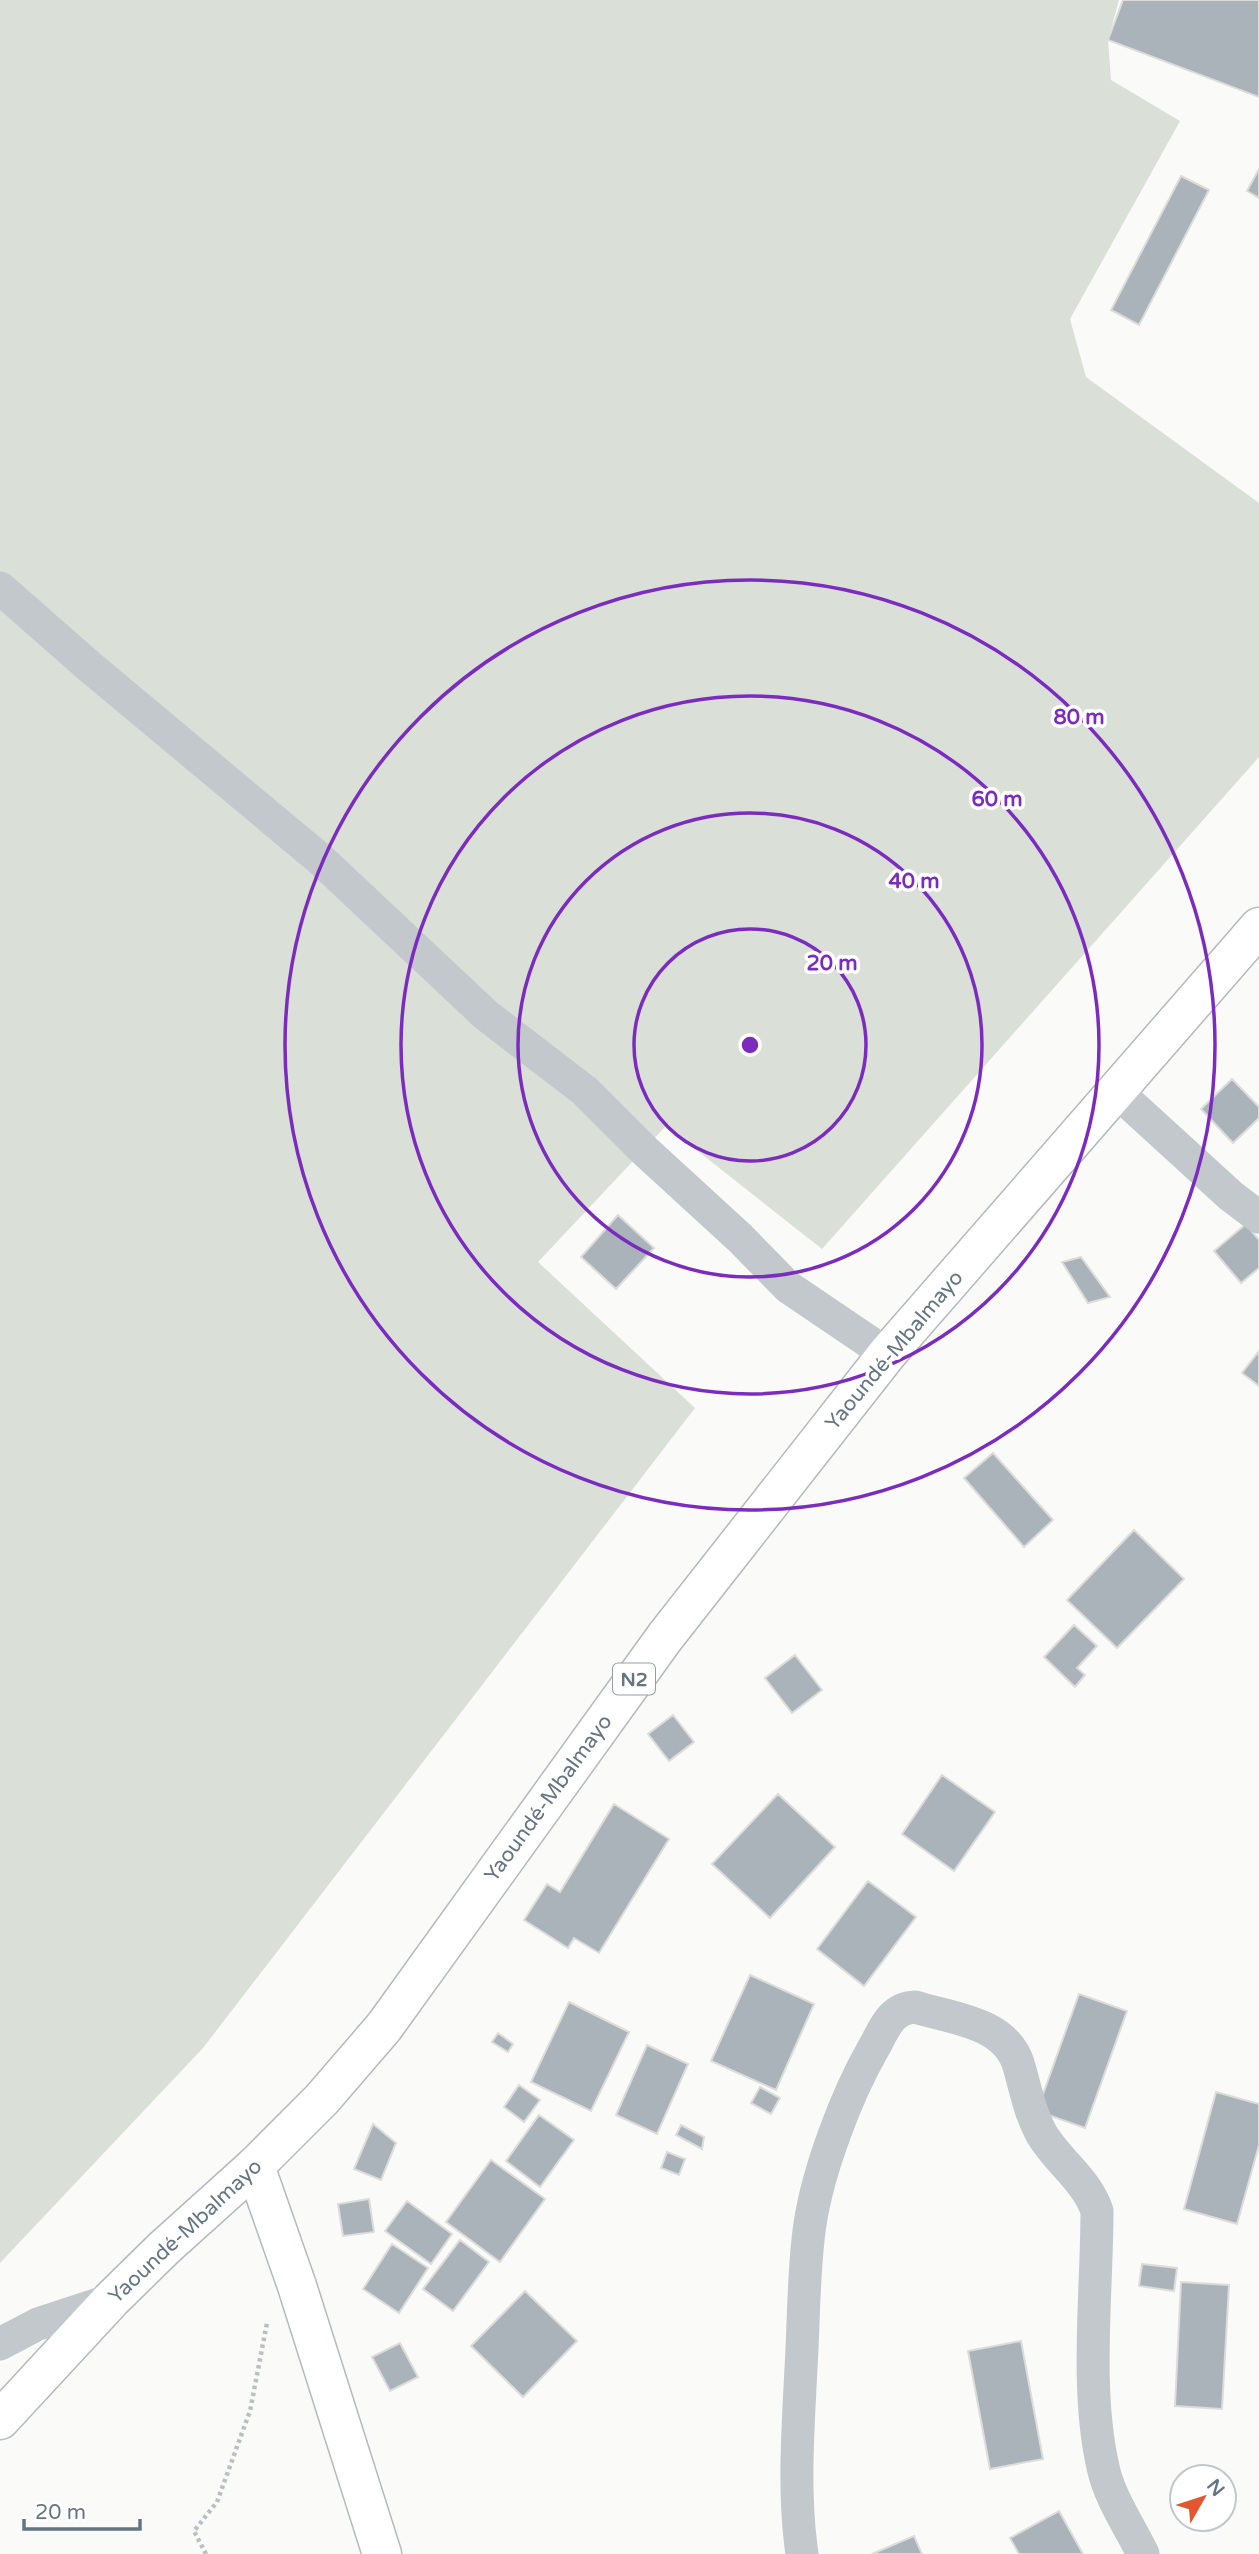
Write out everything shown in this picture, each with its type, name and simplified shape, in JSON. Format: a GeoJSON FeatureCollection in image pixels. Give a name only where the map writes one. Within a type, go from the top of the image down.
{"type":"FeatureCollection","features":[{"type":"Feature","properties":{"kind":"main road","name":"Yaoundé-Mbalmayo"},"geometry":{"type":"LineString","coordinates":[[0,2420],[111,2300],[255,2166],[322,2099],[384,2026],[665,1637],[887,1354],[1259,927]]}},
{"type":"Feature","properties":{"kind":"main road"},"geometry":{"type":"LineString","coordinates":[[255,2166],[297,2286],[382,2554]]}},
{"type":"Feature","properties":{"kind":"street"},"geometry":{"type":"LineString","coordinates":[[0,588],[90,667],[320,859],[486,1015],[584,1091],[788,1287],[887,1354]]}},
{"type":"Feature","properties":{"kind":"street"},"geometry":{"type":"LineString","coordinates":[[1116,1091],[1231,1196],[1259,1217]]}},
{"type":"Feature","properties":{"kind":"street"},"geometry":{"type":"LineString","coordinates":[[802,2554],[797,2522],[798,2430],[810,2225],[815,2199],[821,2174],[861,2070],[892,2016],[903,2008],[915,2007],[993,2030],[1006,2042],[1017,2060],[1032,2113],[1042,2134],[1093,2197],[1097,2211],[1094,2319],[1099,2444],[1103,2469],[1143,2554]]}},
{"type":"Feature","properties":{"kind":"street"},"geometry":{"type":"LineString","coordinates":[[0,2344],[38,2324],[111,2300]]}},
{"type":"Feature","properties":{"kind":"path"},"geometry":{"type":"LineString","coordinates":[[206,2554],[194,2532],[217,2502],[250,2411],[267,2320]]}},
{"type":"Feature","properties":{"kind":"shaded area"},"geometry":{"type":"Polygon","coordinates":[[[0,0],[1119,0],[1108,40],[1111,80],[1180,121],[1070,319],[1086,377],[1259,503],[1259,757],[822,1249],[666,1126],[538,1262],[695,1408],[203,2048],[0,2263],[0,0]]]}},
{"type":"Feature","properties":{"kind":"building"},"geometry":{"type":"Polygon","coordinates":[[[1123,0],[1259,0],[1259,97],[1108,40],[1123,0]]]}},
{"type":"Feature","properties":{"kind":"building"},"geometry":{"type":"Polygon","coordinates":[[[1259,169],[1259,198],[1247,191],[1259,169]]]}},
{"type":"Feature","properties":{"kind":"building"},"geometry":{"type":"Polygon","coordinates":[[[1181,176],[1209,190],[1139,325],[1111,310],[1181,176]]]}},
{"type":"Feature","properties":{"kind":"building"},"geometry":{"type":"Polygon","coordinates":[[[1232,1079],[1259,1107],[1259,1118],[1233,1143],[1201,1109],[1232,1079]]]}},
{"type":"Feature","properties":{"kind":"building"},"geometry":{"type":"Polygon","coordinates":[[[618,1215],[654,1248],[616,1289],[581,1257],[618,1215]]]}},
{"type":"Feature","properties":{"kind":"building"},"geometry":{"type":"Polygon","coordinates":[[[1246,1224],[1259,1240],[1259,1268],[1241,1283],[1214,1251],[1246,1224]]]}},
{"type":"Feature","properties":{"kind":"building"},"geometry":{"type":"Polygon","coordinates":[[[1081,1257],[1110,1297],[1088,1303],[1062,1262],[1081,1257]]]}},
{"type":"Feature","properties":{"kind":"building"},"geometry":{"type":"Polygon","coordinates":[[[1259,1351],[1259,1386],[1242,1373],[1259,1351]]]}},
{"type":"Feature","properties":{"kind":"building"},"geometry":{"type":"Polygon","coordinates":[[[993,1453],[1053,1520],[1024,1547],[964,1478],[993,1453]]]}},
{"type":"Feature","properties":{"kind":"building"},"geometry":{"type":"Polygon","coordinates":[[[1134,1530],[1184,1579],[1117,1648],[1067,1600],[1134,1530]]]}},
{"type":"Feature","properties":{"kind":"building"},"geometry":{"type":"Polygon","coordinates":[[[1074,1625],[1097,1646],[1077,1668],[1085,1675],[1075,1687],[1044,1657],[1074,1625]]]}},
{"type":"Feature","properties":{"kind":"building"},"geometry":{"type":"Polygon","coordinates":[[[795,1655],[822,1690],[792,1713],[765,1678],[795,1655]]]}},
{"type":"Feature","properties":{"kind":"building"},"geometry":{"type":"Polygon","coordinates":[[[673,1715],[694,1742],[669,1761],[648,1734],[673,1715]]]}},
{"type":"Feature","properties":{"kind":"building"},"geometry":{"type":"Polygon","coordinates":[[[942,1775],[995,1812],[954,1871],[902,1834],[942,1775]]]}},
{"type":"Feature","properties":{"kind":"building"},"geometry":{"type":"Polygon","coordinates":[[[778,1794],[835,1847],[770,1918],[712,1864],[778,1794]]]}},
{"type":"Feature","properties":{"kind":"building"},"geometry":{"type":"Polygon","coordinates":[[[614,1804],[669,1839],[599,1953],[574,1938],[568,1948],[524,1920],[547,1884],[560,1892],[614,1804]]]}},
{"type":"Feature","properties":{"kind":"building"},"geometry":{"type":"Polygon","coordinates":[[[868,1881],[916,1917],[864,1986],[817,1949],[868,1881]]]}},
{"type":"Feature","properties":{"kind":"building"},"geometry":{"type":"Polygon","coordinates":[[[750,1975],[814,2004],[776,2090],[711,2061],[750,1975]]]}},
{"type":"Feature","properties":{"kind":"building"},"geometry":{"type":"Polygon","coordinates":[[[1079,1994],[1127,2011],[1085,2128],[1037,2111],[1079,1994]]]}},
{"type":"Feature","properties":{"kind":"building"},"geometry":{"type":"Polygon","coordinates":[[[569,2002],[629,2032],[591,2111],[531,2082],[569,2002]]]}},
{"type":"Feature","properties":{"kind":"building"},"geometry":{"type":"Polygon","coordinates":[[[498,2033],[513,2044],[508,2052],[492,2042],[498,2033]]]}},
{"type":"Feature","properties":{"kind":"building"},"geometry":{"type":"Polygon","coordinates":[[[647,2045],[688,2064],[657,2134],[616,2115],[647,2045]]]}},
{"type":"Feature","properties":{"kind":"building"},"geometry":{"type":"Polygon","coordinates":[[[519,2085],[540,2100],[524,2122],[504,2107],[519,2085]]]}},
{"type":"Feature","properties":{"kind":"building"},"geometry":{"type":"Polygon","coordinates":[[[760,2087],[780,2098],[771,2114],[751,2103],[760,2087]]]}},
{"type":"Feature","properties":{"kind":"building"},"geometry":{"type":"Polygon","coordinates":[[[1216,2092],[1259,2104],[1259,2145],[1237,2224],[1184,2209],[1216,2092]]]}},
{"type":"Feature","properties":{"kind":"building"},"geometry":{"type":"Polygon","coordinates":[[[539,2115],[574,2140],[540,2187],[506,2161],[539,2115]]]}},
{"type":"Feature","properties":{"kind":"building"},"geometry":{"type":"Polygon","coordinates":[[[373,2124],[396,2143],[381,2180],[354,2169],[373,2124]]]}},
{"type":"Feature","properties":{"kind":"building"},"geometry":{"type":"Polygon","coordinates":[[[681,2125],[704,2137],[702,2149],[676,2135],[681,2125]]]}},
{"type":"Feature","properties":{"kind":"building"},"geometry":{"type":"Polygon","coordinates":[[[667,2152],[685,2159],[679,2175],[661,2168],[667,2152]]]}},
{"type":"Feature","properties":{"kind":"building"},"geometry":{"type":"Polygon","coordinates":[[[491,2160],[545,2199],[500,2262],[446,2222],[491,2160]]]}},
{"type":"Feature","properties":{"kind":"building"},"geometry":{"type":"Polygon","coordinates":[[[369,2199],[374,2232],[343,2236],[338,2204],[369,2199]]]}},
{"type":"Feature","properties":{"kind":"building"},"geometry":{"type":"Polygon","coordinates":[[[407,2201],[452,2234],[431,2264],[385,2231],[407,2201]]]}},
{"type":"Feature","properties":{"kind":"building"},"geometry":{"type":"Polygon","coordinates":[[[460,2240],[489,2262],[453,2311],[423,2289],[460,2240]]]}},
{"type":"Feature","properties":{"kind":"building"},"geometry":{"type":"Polygon","coordinates":[[[392,2244],[428,2268],[399,2313],[363,2289],[392,2244]]]}},
{"type":"Feature","properties":{"kind":"building"},"geometry":{"type":"Polygon","coordinates":[[[1142,2264],[1177,2268],[1174,2291],[1139,2286],[1142,2264]]]}},
{"type":"Feature","properties":{"kind":"building"},"geometry":{"type":"Polygon","coordinates":[[[1181,2282],[1229,2285],[1222,2409],[1175,2406],[1181,2282]]]}},
{"type":"Feature","properties":{"kind":"building"},"geometry":{"type":"Polygon","coordinates":[[[525,2291],[577,2341],[523,2397],[471,2346],[525,2291]]]}},
{"type":"Feature","properties":{"kind":"building"},"geometry":{"type":"Polygon","coordinates":[[[1021,2341],[1043,2459],[990,2469],[968,2351],[1021,2341]]]}},
{"type":"Feature","properties":{"kind":"building"},"geometry":{"type":"Polygon","coordinates":[[[400,2343],[418,2377],[390,2391],[372,2357],[400,2343]]]}},
{"type":"Feature","properties":{"kind":"building"},"geometry":{"type":"Polygon","coordinates":[[[1059,2511],[1083,2554],[1019,2554],[1010,2538],[1059,2511]]]}},
{"type":"Feature","properties":{"kind":"building"},"geometry":{"type":"Polygon","coordinates":[[[914,2536],[922,2554],[872,2554],[914,2536]]]}}]}
